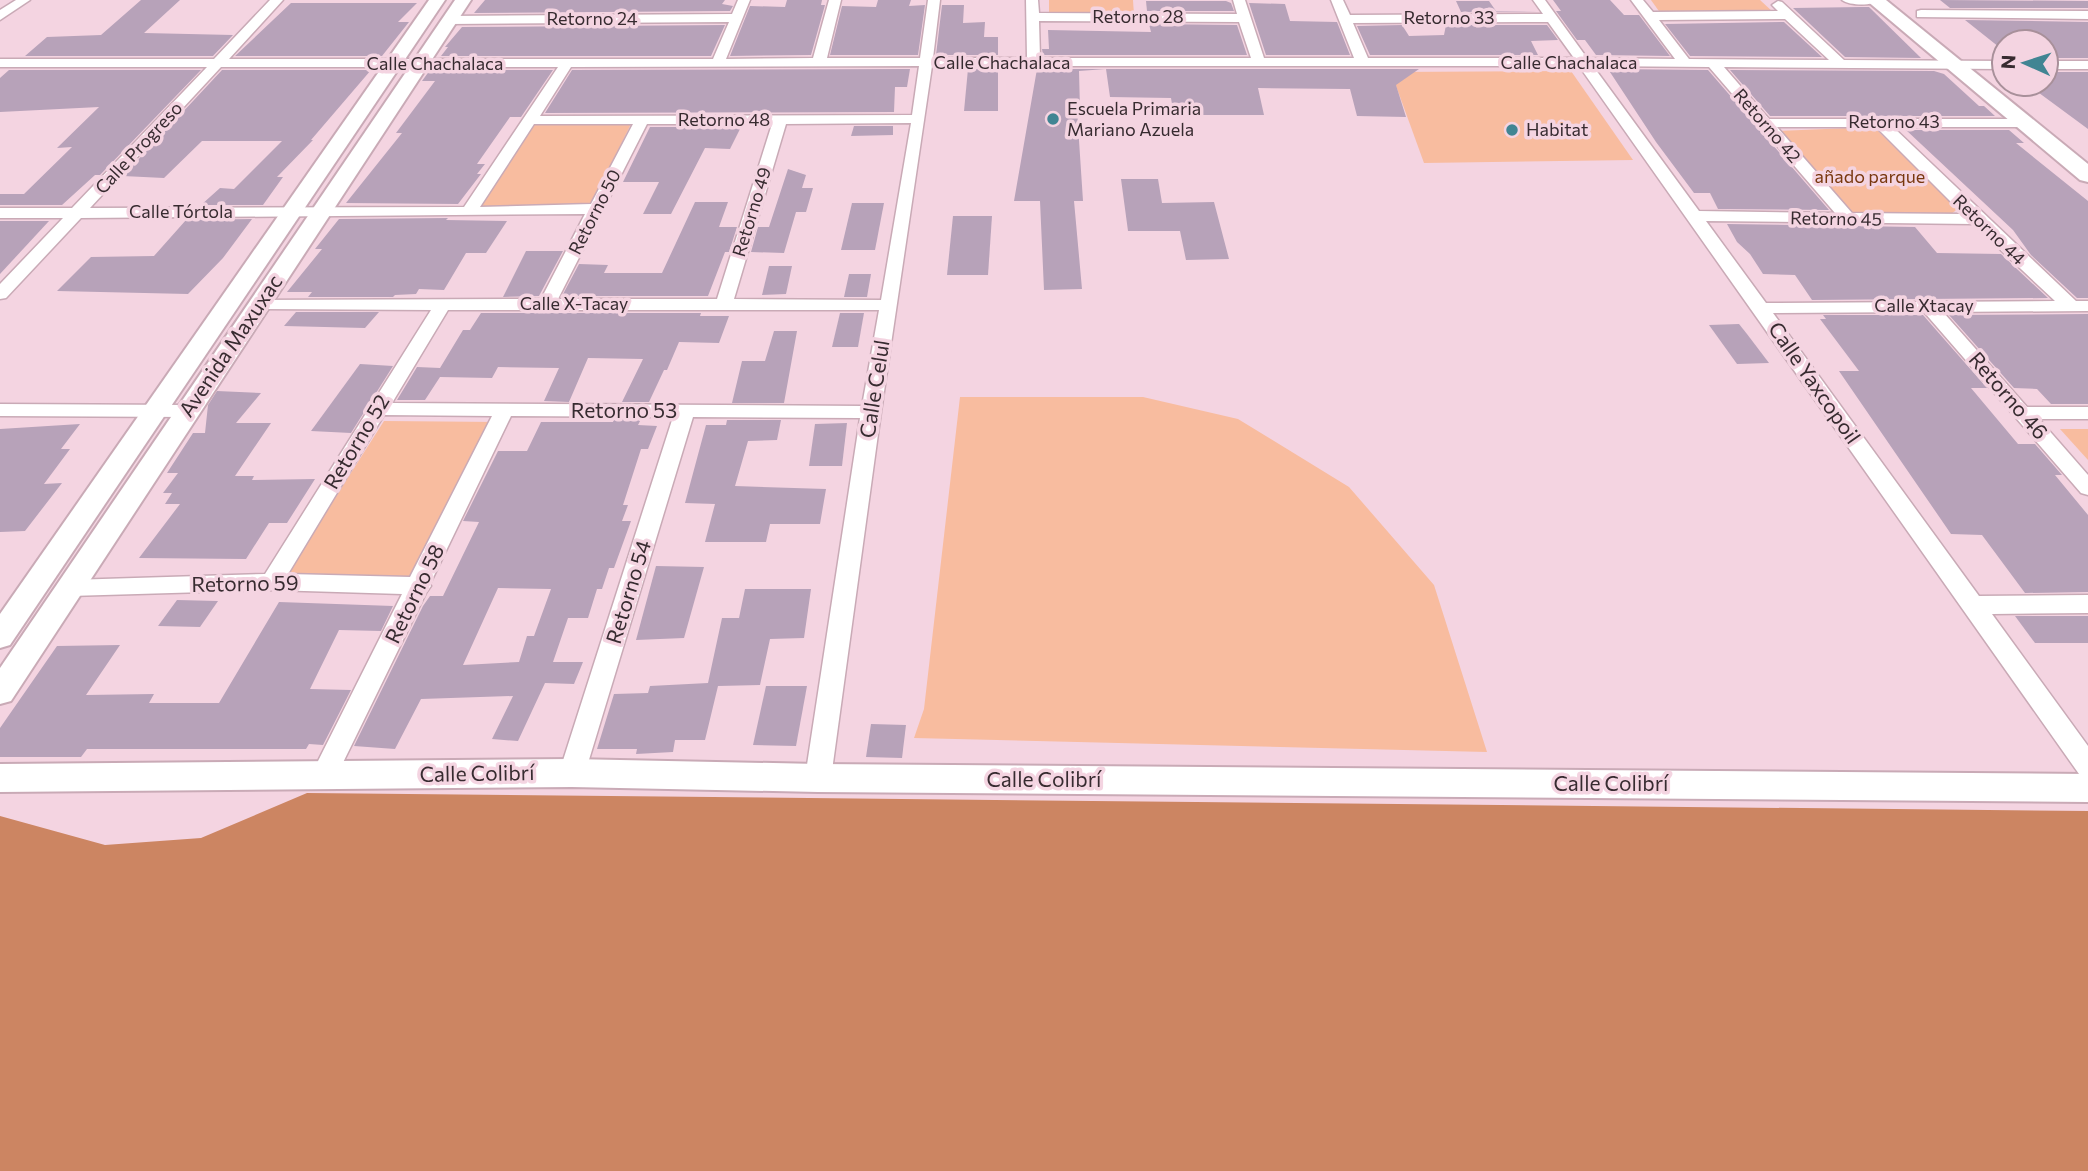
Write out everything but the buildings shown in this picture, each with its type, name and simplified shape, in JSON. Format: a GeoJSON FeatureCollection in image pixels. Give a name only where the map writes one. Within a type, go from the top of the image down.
{"type":"FeatureCollection","features":[{"type":"Feature","properties":{"kind":"main road"},"geometry":{"type":"LineString","coordinates":[[1875,0],[1959,56],[2025,123],[2088,175]]}},
{"type":"Feature","properties":{"kind":"main road"},"geometry":{"type":"LineString","coordinates":[[1904,0],[1943,31]]}},
{"type":"Feature","properties":{"kind":"main road"},"geometry":{"type":"LineString","coordinates":[[1959,56],[1990,64]]}},
{"type":"Feature","properties":{"kind":"street"},"geometry":{"type":"LineString","coordinates":[[0,16],[24,0]]}},
{"type":"Feature","properties":{"kind":"street","name":"Calle Progreso"},"geometry":{"type":"LineString","coordinates":[[0,294],[277,0]]}},
{"type":"Feature","properties":{"kind":"street","name":"Avenida Maxuxac"},"geometry":{"type":"LineString","coordinates":[[0,637],[438,0]]}},
{"type":"Feature","properties":{"kind":"street","name":"Avenida Maxuxac"},"geometry":{"type":"LineString","coordinates":[[0,692],[463,0]]}},
{"type":"Feature","properties":{"kind":"street"},"geometry":{"type":"LineString","coordinates":[[718,62],[744,0]]}},
{"type":"Feature","properties":{"kind":"street"},"geometry":{"type":"LineString","coordinates":[[819,62],[835,0]]}},
{"type":"Feature","properties":{"kind":"street","name":"Calle Celul"},"geometry":{"type":"LineString","coordinates":[[818,778],[888,305],[919,119],[934,0]]}},
{"type":"Feature","properties":{"kind":"street"},"geometry":{"type":"LineString","coordinates":[[1032,0],[1034,63]]}},
{"type":"Feature","properties":{"kind":"street"},"geometry":{"type":"LineString","coordinates":[[1141,0],[1144,18]]}},
{"type":"Feature","properties":{"kind":"street"},"geometry":{"type":"LineString","coordinates":[[1239,0],[1259,64]]}},
{"type":"Feature","properties":{"kind":"street"},"geometry":{"type":"LineString","coordinates":[[1337,0],[1363,63]]}},
{"type":"Feature","properties":{"kind":"street","name":"Calle Yaxcopoil"},"geometry":{"type":"LineString","coordinates":[[1539,0],[2088,766]]}},
{"type":"Feature","properties":{"kind":"street"},"geometry":{"type":"LineString","coordinates":[[1637,0],[1685,63]]}},
{"type":"Feature","properties":{"kind":"street"},"geometry":{"type":"LineString","coordinates":[[1774,0],[1841,64]]}},
{"type":"Feature","properties":{"kind":"street"},"geometry":{"type":"LineString","coordinates":[[1848,0],[1875,0]]}},
{"type":"Feature","properties":{"kind":"street"},"geometry":{"type":"LineString","coordinates":[[2020,0],[2042,15]]}},
{"type":"Feature","properties":{"kind":"street","name":"Retorno 33"},"geometry":{"type":"LineString","coordinates":[[1345,19],[1449,14],[1552,18]]}},
{"type":"Feature","properties":{"kind":"street"},"geometry":{"type":"LineString","coordinates":[[1921,14],[2088,15]]}},
{"type":"Feature","properties":{"kind":"street"},"geometry":{"type":"LineString","coordinates":[[1649,16],[1789,15]]}},
{"type":"Feature","properties":{"kind":"street","name":"Retorno 28"},"geometry":{"type":"LineString","coordinates":[[1032,17],[1244,18]]}},
{"type":"Feature","properties":{"kind":"street","name":"Retorno 24"},"geometry":{"type":"LineString","coordinates":[[449,20],[736,18]]}},
{"type":"Feature","properties":{"kind":"street","name":"Calle Chachalaca"},"geometry":{"type":"LineString","coordinates":[[0,63],[1841,64],[1959,56]]}},
{"type":"Feature","properties":{"kind":"street"},"geometry":{"type":"LineString","coordinates":[[0,79],[19,63]]}},
{"type":"Feature","properties":{"kind":"street"},"geometry":{"type":"LineString","coordinates":[[469,212],[567,63]]}},
{"type":"Feature","properties":{"kind":"street","name":"Retorno 42"},"geometry":{"type":"LineString","coordinates":[[1713,63],[1850,219]]}},
{"type":"Feature","properties":{"kind":"street"},"geometry":{"type":"LineString","coordinates":[[2060,65],[2088,65]]}},
{"type":"Feature","properties":{"kind":"street","name":"Retorno 48"},"geometry":{"type":"LineString","coordinates":[[530,120],[919,119]]}},
{"type":"Feature","properties":{"kind":"street","name":"Retorno 50"},"geometry":{"type":"LineString","coordinates":[[547,304],[642,120]]}},
{"type":"Feature","properties":{"kind":"street","name":"Retorno 49"},"geometry":{"type":"LineString","coordinates":[[724,304],[780,120]]}},
{"type":"Feature","properties":{"kind":"street","name":"Retorno 44"},"geometry":{"type":"LineString","coordinates":[[1879,122],[1977,219],[2079,306]]}},
{"type":"Feature","properties":{"kind":"street","name":"Retorno 43"},"geometry":{"type":"LineString","coordinates":[[1764,123],[2025,123]]}},
{"type":"Feature","properties":{"kind":"street"},"geometry":{"type":"LineString","coordinates":[[321,212],[596,209]]}},
{"type":"Feature","properties":{"kind":"street","name":"Calle Tórtola"},"geometry":{"type":"LineString","coordinates":[[0,213],[321,212]]}},
{"type":"Feature","properties":{"kind":"street","name":"Retorno 45"},"geometry":{"type":"LineString","coordinates":[[1696,216],[1977,219]]}},
{"type":"Feature","properties":{"kind":"street","name":"Calle X-Tacay"},"geometry":{"type":"LineString","coordinates":[[260,304],[888,305]]}},
{"type":"Feature","properties":{"kind":"street","name":"Retorno 52"},"geometry":{"type":"LineString","coordinates":[[272,582],[443,304]]}},
{"type":"Feature","properties":{"kind":"street","name":"Retorno 46"},"geometry":{"type":"LineString","coordinates":[[1927,305],[2088,488]]}},
{"type":"Feature","properties":{"kind":"street","name":"Calle Xtacay"},"geometry":{"type":"LineString","coordinates":[[1760,307],[2079,306]]}},
{"type":"Feature","properties":{"kind":"street","name":"Retorno 53"},"geometry":{"type":"LineString","coordinates":[[377,409],[872,412]]}},
{"type":"Feature","properties":{"kind":"street"},"geometry":{"type":"LineString","coordinates":[[0,410],[188,411]]}},
{"type":"Feature","properties":{"kind":"street","name":"Retorno 58"},"geometry":{"type":"LineString","coordinates":[[324,775],[420,586],[504,411]]}},
{"type":"Feature","properties":{"kind":"street","name":"Retorno 54"},"geometry":{"type":"LineString","coordinates":[[572,773],[685,411]]}},
{"type":"Feature","properties":{"kind":"street"},"geometry":{"type":"LineString","coordinates":[[2023,413],[2088,413]]}},
{"type":"Feature","properties":{"kind":"street","name":"Retorno 59"},"geometry":{"type":"LineString","coordinates":[[70,588],[272,582],[420,586]]}},
{"type":"Feature","properties":{"kind":"street"},"geometry":{"type":"LineString","coordinates":[[1972,605],[2088,604]]}},
{"type":"Feature","properties":{"kind":"street","name":"Calle Colibrí"},"geometry":{"type":"LineString","coordinates":[[0,778],[572,773],[818,778],[2088,788]]}},
{"type":"Feature","properties":{"kind":"green space"},"geometry":{"type":"Polygon","coordinates":[[[1049,0],[1133,0],[1134,15],[1049,14],[1049,0]]]}},
{"type":"Feature","properties":{"kind":"green space"},"geometry":{"type":"Polygon","coordinates":[[[1651,0],[1760,0],[1774,13],[1661,14],[1651,0]]]}},
{"type":"Feature","properties":{"kind":"green space","name":"Habitat"},"geometry":{"type":"Polygon","coordinates":[[[1571,71],[1633,160],[1424,163],[1391,72],[1571,71]]]}},
{"type":"Feature","properties":{"kind":"green space"},"geometry":{"type":"Polygon","coordinates":[[[631,124],[592,203],[479,207],[534,125],[631,124]]]}},
{"type":"Feature","properties":{"kind":"green space","name":"añado parque"},"geometry":{"type":"Polygon","coordinates":[[[1873,127],[1958,209],[1948,216],[1874,217],[1850,212],[1778,131],[1873,127]]]}},
{"type":"Feature","properties":{"kind":"green space"},"geometry":{"type":"Polygon","coordinates":[[[960,397],[1143,397],[1238,419],[1349,487],[1434,585],[1487,752],[914,738],[924,709],[960,397]]]}},
{"type":"Feature","properties":{"kind":"green space"},"geometry":{"type":"Polygon","coordinates":[[[384,421],[498,422],[416,580],[284,578],[384,421]]]}},
{"type":"Feature","properties":{"kind":"green space"},"geometry":{"type":"Polygon","coordinates":[[[2060,429],[2088,429],[2088,460],[2060,429]]]}},
{"type":"Feature","properties":{"kind":"shaded area"},"geometry":{"type":"Polygon","coordinates":[[[307,793],[2088,811],[2088,1171],[0,1171],[0,816],[105,845],[201,838],[307,793]]]}},
{"type":"Feature","properties":{"kind":"place","name":"Escuela Primaria Mariano Azuela"},"geometry":{"type":"Point","coordinates":[1053,119]}},
{"type":"Feature","properties":{"kind":"place","name":"Habitat"},"geometry":{"type":"Point","coordinates":[1512,130]}}]}
